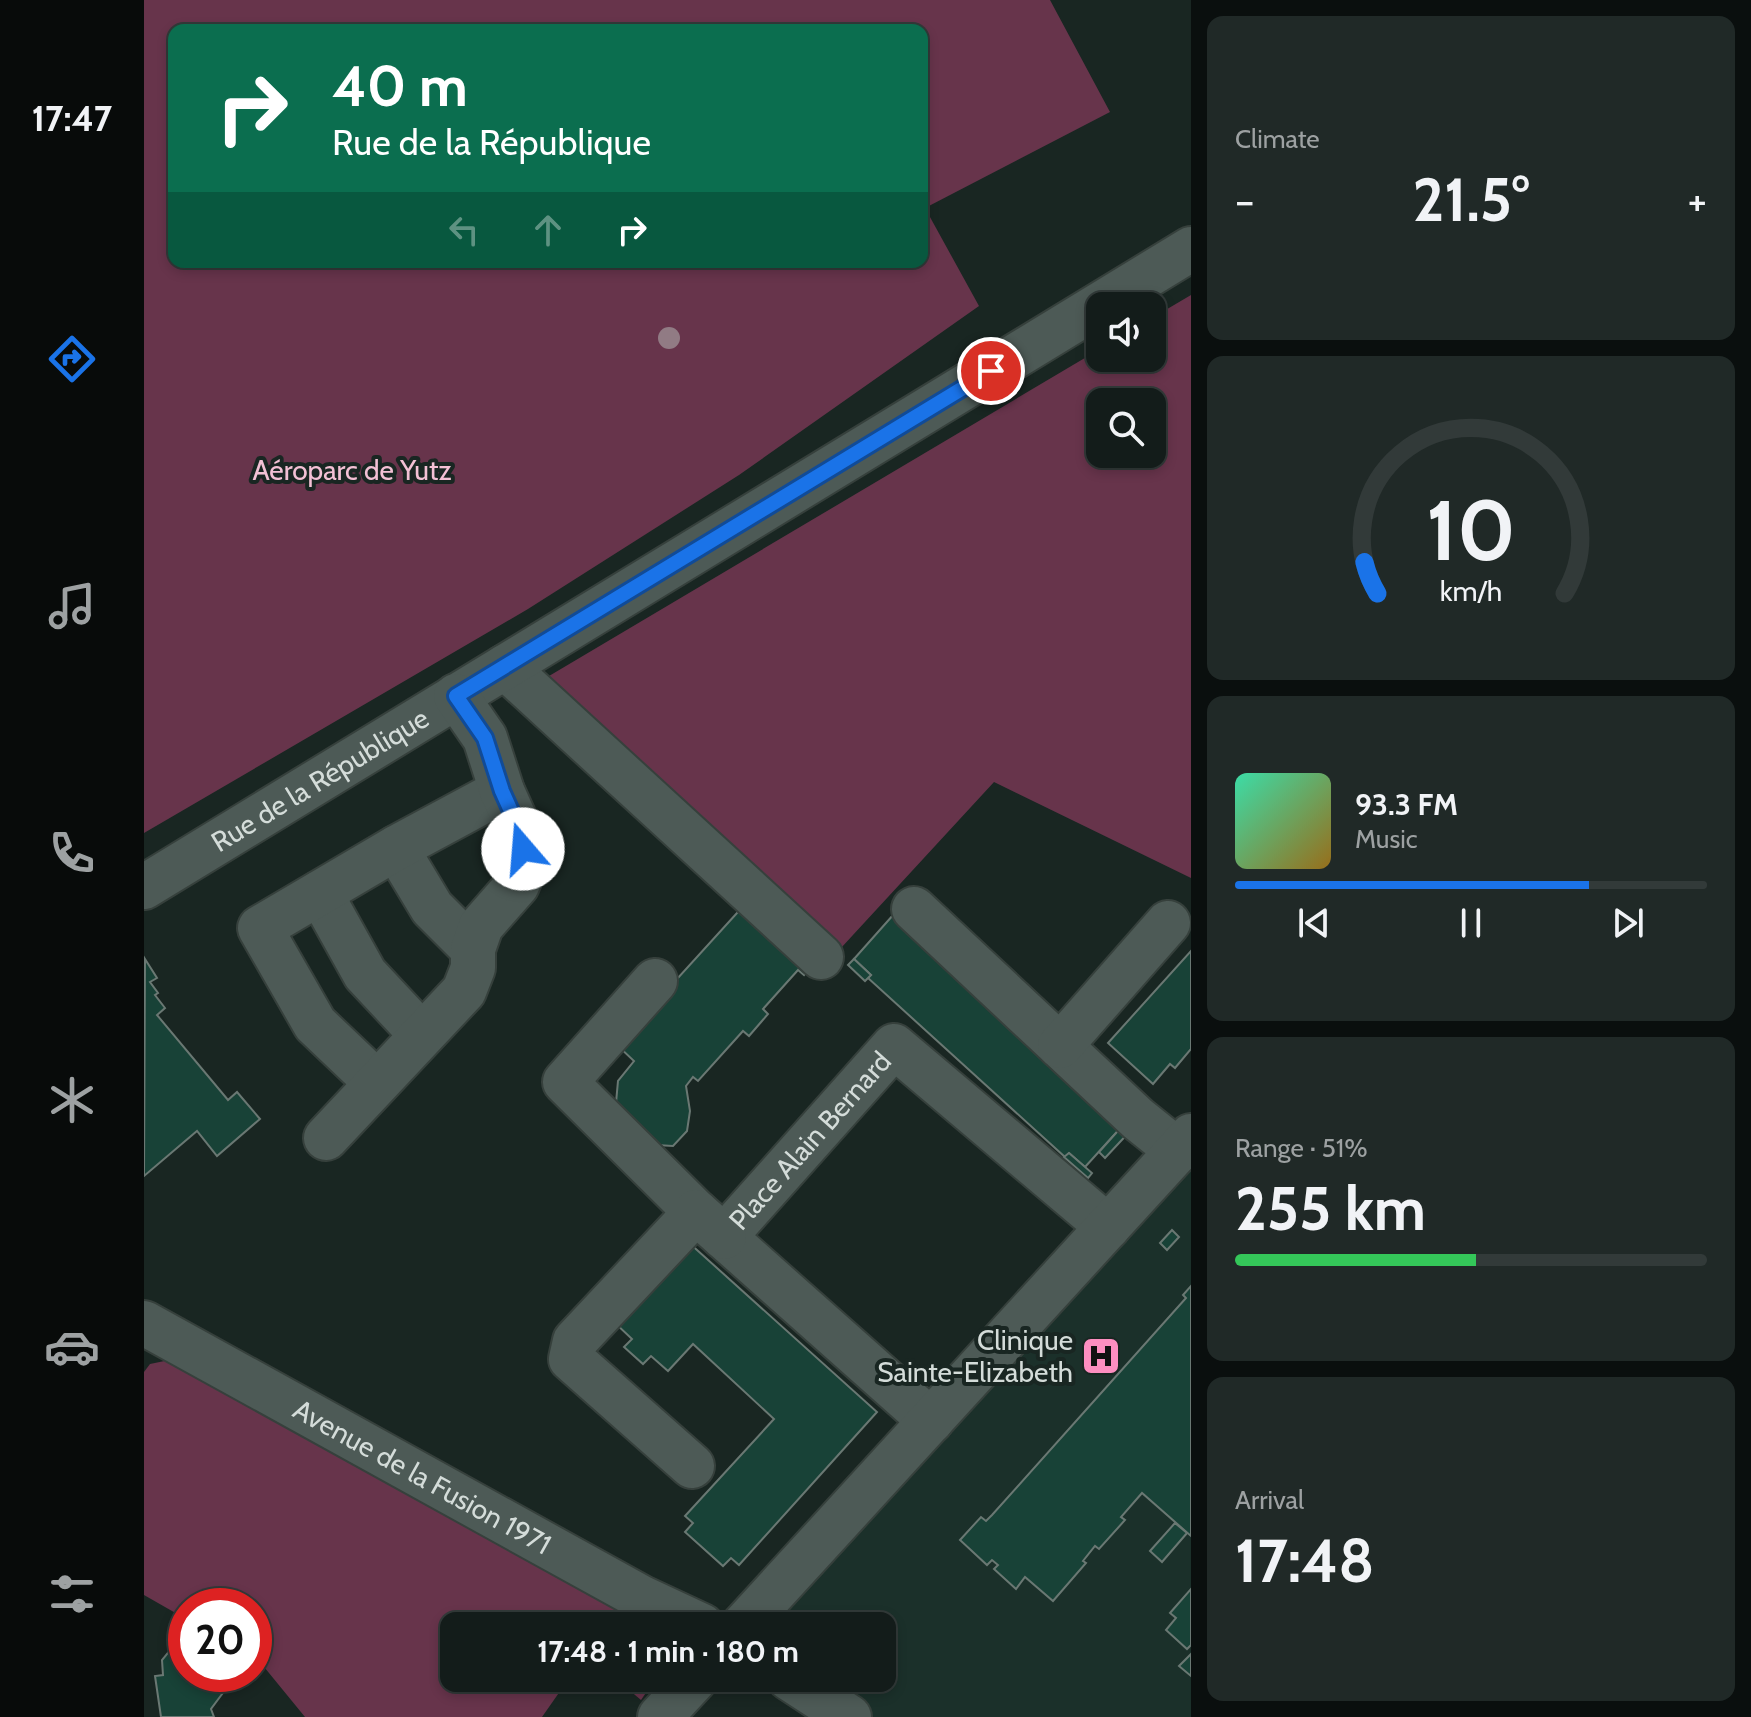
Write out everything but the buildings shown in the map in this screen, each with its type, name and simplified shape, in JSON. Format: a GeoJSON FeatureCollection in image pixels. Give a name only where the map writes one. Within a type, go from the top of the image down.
{"type":"FeatureCollection","features":[{"type":"Feature","properties":{"kind":"street","name":"Rue de la République"},"geometry":{"type":"LineString","coordinates":[[144,887],[1191,249]]}},
{"type":"Feature","properties":{"kind":"street"},"geometry":{"type":"LineString","coordinates":[[505,667],[821,957]]}},
{"type":"Feature","properties":{"kind":"street"},"geometry":{"type":"LineString","coordinates":[[326,1138],[464,991],[473,968],[473,949],[481,926],[517,885],[525,866],[520,831],[502,791],[485,738],[456,696]]}},
{"type":"Feature","properties":{"kind":"street"},"geometry":{"type":"LineString","coordinates":[[377,1083],[315,1024],[260,928],[396,848],[502,791]]}},
{"type":"Feature","properties":{"kind":"street"},"geometry":{"type":"LineString","coordinates":[[396,848],[432,908],[473,949]]}},
{"type":"Feature","properties":{"kind":"street"},"geometry":{"type":"LineString","coordinates":[[320,893],[365,974],[422,1035]]}},
{"type":"Feature","properties":{"kind":"street"},"geometry":{"type":"LineString","coordinates":[[756,1612],[1184,1144],[1138,1119],[914,909]]}},
{"type":"Feature","properties":{"kind":"street"},"geometry":{"type":"LineString","coordinates":[[1060,1046],[1168,923]]}},
{"type":"Feature","properties":{"kind":"street"},"geometry":{"type":"LineString","coordinates":[[655,981],[565,1082],[710,1225],[575,1341],[571,1359],[692,1466]]}},
{"type":"Feature","properties":{"kind":"street","name":"Place Alain Bernard"},"geometry":{"type":"LineString","coordinates":[[931,1421],[710,1225],[894,1046],[1108,1227]]}},
{"type":"Feature","properties":{"kind":"street","name":"Avenue de la Fusion 1971"},"geometry":{"type":"LineString","coordinates":[[148,1333],[672,1612]]}},
{"type":"Feature","properties":{"kind":"street"},"geometry":{"type":"LineString","coordinates":[[660,1717],[683,1692]]}},
{"type":"Feature","properties":{"kind":"street"},"geometry":{"type":"LineString","coordinates":[[811,1692],[849,1717]]}},
{"type":"Feature","properties":{"kind":"shaded area","name":"Clinique Sainte-Elizabeth"},"geometry":{"type":"Polygon","coordinates":[[[1191,1157],[1191,1717],[870,1717],[837,1692],[896,1692],[896,1612],[785,1612],[1191,1157]]]}},
{"type":"Feature","properties":{"kind":"green space","name":"Aéroparc de Yutz"},"geometry":{"type":"Polygon","coordinates":[[[144,0],[1050,0],[1110,112],[928,206],[928,24],[168,24],[168,268],[928,268],[928,213],[979,306],[739,475],[528,609],[144,833],[144,0]]]}},
{"type":"Feature","properties":{"kind":"green space"},"geometry":{"type":"Polygon","coordinates":[[[1191,295],[1191,878],[994,782],[841,948],[544,679],[1086,357],[1086,372],[1166,372],[1166,310],[1191,295]]]}},
{"type":"Feature","properties":{"kind":"green space"},"geometry":{"type":"Polygon","coordinates":[[[179,1358],[622,1612],[440,1612],[440,1692],[560,1692],[542,1717],[305,1717],[272,1677],[272,1588],[168,1588],[168,1609],[144,1595],[144,1372],[150,1364],[179,1358]]]}},
{"type":"Feature","properties":{"kind":"green space"},"geometry":{"type":"Polygon","coordinates":[[[632,1692],[646,1692],[641,1700],[632,1692]]]}},
{"type":"Feature","properties":{"kind":"place","name":"Clinique Sainte-Elizabeth"},"geometry":{"type":"Point","coordinates":[1101,1356]}},
{"type":"Feature","properties":{"kind":"route"},"geometry":{"type":"LineString","coordinates":[[523,849],[520,831],[502,791],[485,738],[456,696],[991,371]]}}]}
